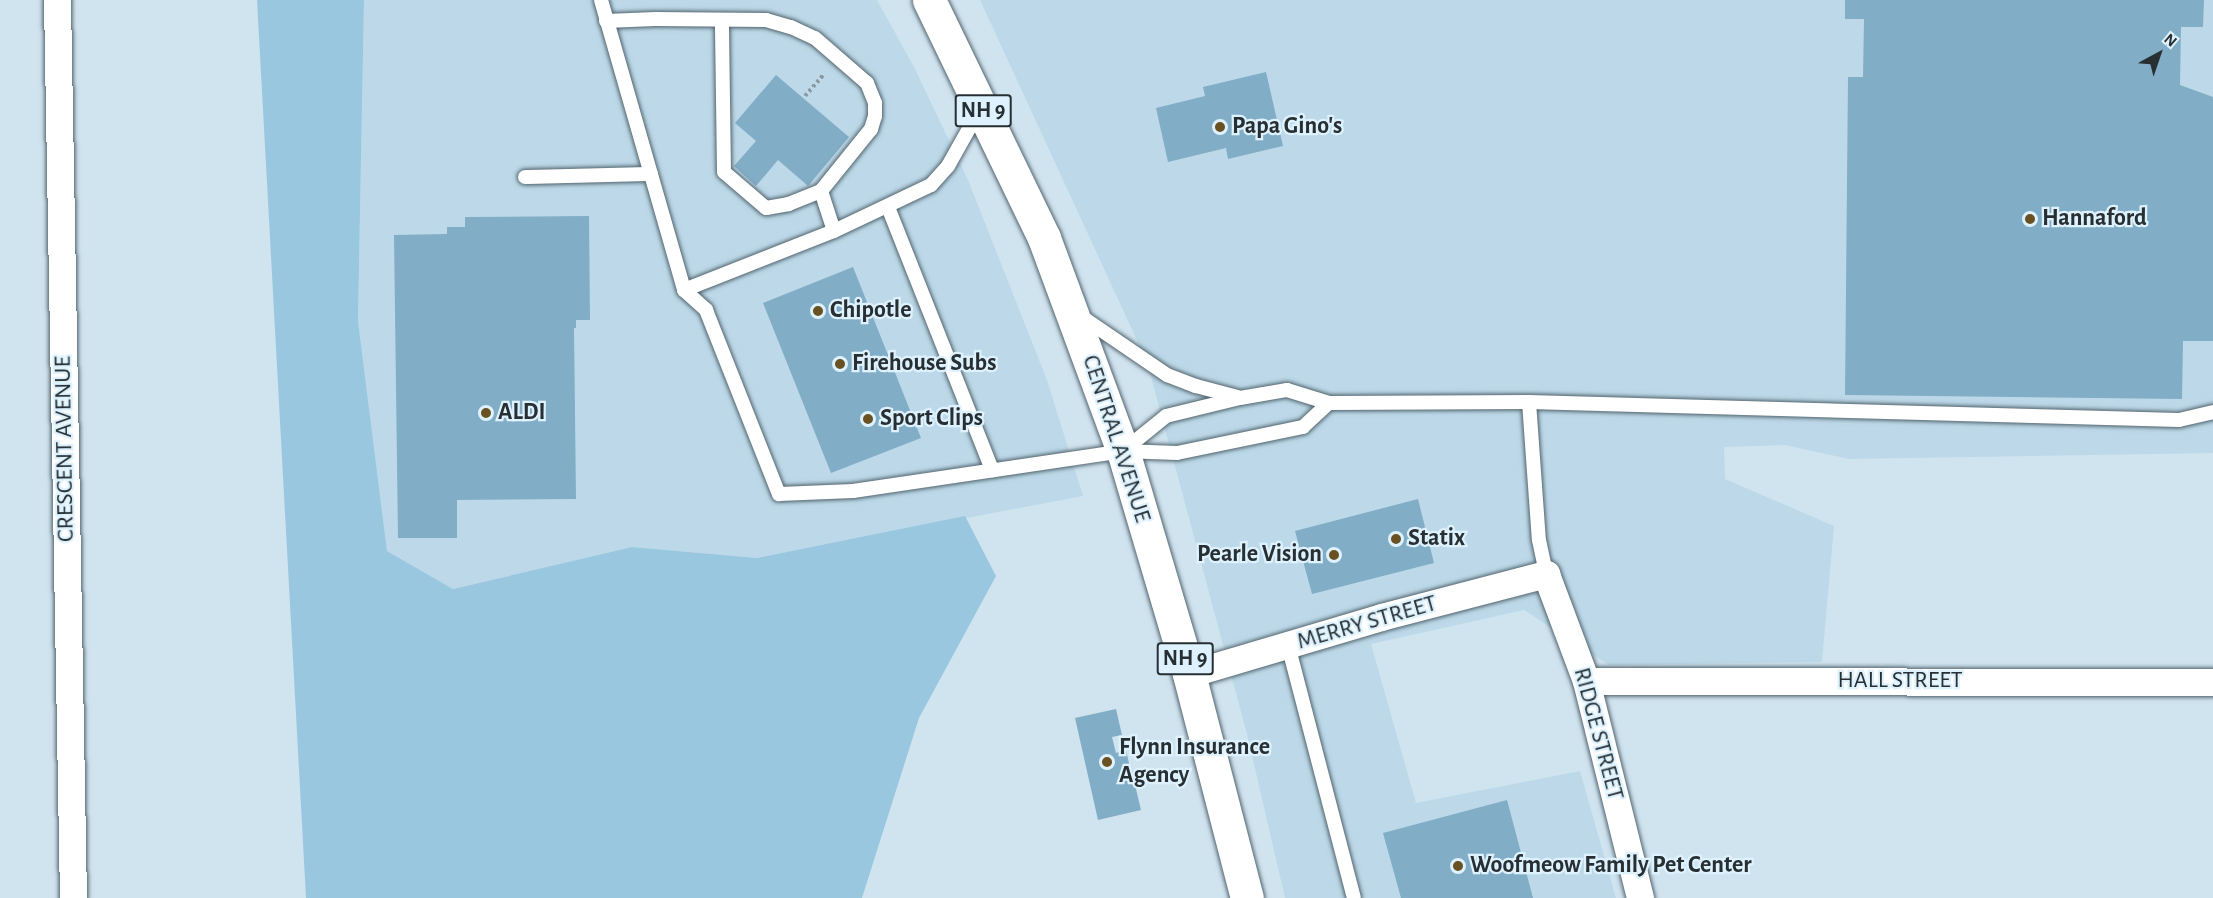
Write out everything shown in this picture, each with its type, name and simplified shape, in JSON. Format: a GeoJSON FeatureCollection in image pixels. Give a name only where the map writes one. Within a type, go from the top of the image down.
{"type":"FeatureCollection","features":[{"type":"Feature","properties":{"kind":"main road"},"geometry":{"type":"LineString","coordinates":[[910,0],[947,37]]}},
{"type":"Feature","properties":{"kind":"main road","name":"CENTRAL AVENUE"},"geometry":{"type":"LineString","coordinates":[[929,0],[1044,238],[1073,311],[1123,451],[1189,674],[1247,898]]}},
{"type":"Feature","properties":{"kind":"street","name":"CRESCENT AVENUE"},"geometry":{"type":"LineString","coordinates":[[57,0],[73,898]]}},
{"type":"Feature","properties":{"kind":"street","name":"MERRY STREET"},"geometry":{"type":"LineString","coordinates":[[1189,674],[1546,574]]}},
{"type":"Feature","properties":{"kind":"street","name":"RIDGE STREET"},"geometry":{"type":"LineString","coordinates":[[1546,574],[1586,681],[1640,898]]}},
{"type":"Feature","properties":{"kind":"street","name":"HALL STREET"},"geometry":{"type":"LineString","coordinates":[[1586,681],[2213,682]]}},
{"type":"Feature","properties":{"kind":"lane"},"geometry":{"type":"LineString","coordinates":[[601,0],[684,290],[706,310],[779,494],[853,491],[1123,451],[1176,453],[1303,427],[1329,403]]}},
{"type":"Feature","properties":{"kind":"lane"},"geometry":{"type":"LineString","coordinates":[[943,0],[947,37]]}},
{"type":"Feature","properties":{"kind":"lane"},"geometry":{"type":"LineString","coordinates":[[606,21],[722,20],[765,20],[807,34],[859,75],[873,92],[875,116],[871,129],[821,191],[789,204],[766,208],[724,172],[722,20]]}},
{"type":"Feature","properties":{"kind":"lane"},"geometry":{"type":"LineString","coordinates":[[684,290],[834,231],[931,185],[948,166],[981,106]]}},
{"type":"Feature","properties":{"kind":"lane"},"geometry":{"type":"LineString","coordinates":[[525,177],[651,174]]}},
{"type":"Feature","properties":{"kind":"lane"},"geometry":{"type":"LineString","coordinates":[[821,191],[834,231]]}},
{"type":"Feature","properties":{"kind":"lane"},"geometry":{"type":"LineString","coordinates":[[888,207],[992,470]]}},
{"type":"Feature","properties":{"kind":"lane"},"geometry":{"type":"LineString","coordinates":[[1073,311],[1167,375],[1240,398]]}},
{"type":"Feature","properties":{"kind":"lane"},"geometry":{"type":"LineString","coordinates":[[1123,451],[1166,416],[1240,398],[1287,390],[1329,403],[1529,402],[2179,420],[2213,412]]}},
{"type":"Feature","properties":{"kind":"lane"},"geometry":{"type":"LineString","coordinates":[[1529,402],[1539,540],[1546,574]]}},
{"type":"Feature","properties":{"kind":"lane"},"geometry":{"type":"LineString","coordinates":[[1288,645],[1354,898]]}},
{"type":"Feature","properties":{"kind":"path"},"geometry":{"type":"LineString","coordinates":[[805,96],[827,70]]}},
{"type":"Feature","properties":{"kind":"shaded area"},"geometry":{"type":"Polygon","coordinates":[[[257,0],[364,0],[358,321],[387,551],[453,589],[632,547],[757,558],[965,516],[996,576],[919,718],[862,898],[306,898],[257,0]]]}},
{"type":"Feature","properties":{"kind":"shaded area"},"geometry":{"type":"Polygon","coordinates":[[[364,0],[877,0],[914,67],[968,180],[1047,380],[1083,496],[757,558],[632,547],[453,589],[387,551],[358,321],[364,0]]]}},
{"type":"Feature","properties":{"kind":"shaded area"},"geometry":{"type":"Polygon","coordinates":[[[980,0],[2213,0],[2213,453],[1849,459],[1785,445],[1724,447],[1725,479],[1834,526],[1822,662],[1609,665],[1524,610],[1371,644],[1416,803],[1580,771],[1616,898],[1285,898],[1247,734],[1147,362],[980,0]]]}},
{"type":"Feature","properties":{"kind":"building","name":"Hannaford"},"geometry":{"type":"Polygon","coordinates":[[[1845,0],[2204,0],[2203,27],[2181,27],[2180,85],[2213,97],[2213,341],[2183,341],[2182,399],[1845,395],[1848,77],[1863,77],[1864,19],[1845,19],[1845,0]]]}},
{"type":"Feature","properties":{"kind":"building","name":"Papa Gino's"},"geometry":{"type":"Polygon","coordinates":[[[1266,72],[1283,146],[1228,159],[1226,148],[1168,162],[1156,108],[1205,96],[1203,87],[1266,72]]]}},
{"type":"Feature","properties":{"kind":"building"},"geometry":{"type":"Polygon","coordinates":[[[776,75],[849,137],[808,186],[778,160],[756,186],[734,166],[756,141],[735,123],[776,75]]]}},
{"type":"Feature","properties":{"kind":"building","name":"ALDI"},"geometry":{"type":"Polygon","coordinates":[[[589,216],[590,320],[576,320],[576,328],[574,328],[576,499],[457,500],[457,538],[398,538],[394,235],[447,234],[447,227],[465,227],[465,217],[589,216]]]}},
{"type":"Feature","properties":{"kind":"building"},"geometry":{"type":"Polygon","coordinates":[[[853,267],[921,438],[831,473],[763,303],[853,267]]]}},
{"type":"Feature","properties":{"kind":"building"},"geometry":{"type":"Polygon","coordinates":[[[1418,499],[1434,563],[1312,594],[1295,531],[1418,499]]]}},
{"type":"Feature","properties":{"kind":"building","name":"Flynn Insurance Agency"},"geometry":{"type":"Polygon","coordinates":[[[1116,709],[1122,735],[1112,737],[1116,753],[1126,750],[1131,772],[1136,771],[1140,788],[1136,789],[1141,810],[1098,820],[1075,718],[1116,709]]]}},
{"type":"Feature","properties":{"kind":"building","name":"Woofmeow Family Pet Center"},"geometry":{"type":"Polygon","coordinates":[[[1507,800],[1533,898],[1401,898],[1383,833],[1507,800]]]}},
{"type":"Feature","properties":{"kind":"place","name":"Papa Gino's"},"geometry":{"type":"Point","coordinates":[1220,127]}},
{"type":"Feature","properties":{"kind":"place","name":"Hannaford"},"geometry":{"type":"Point","coordinates":[2030,219]}},
{"type":"Feature","properties":{"kind":"place","name":"Chipotle"},"geometry":{"type":"Point","coordinates":[818,311]}},
{"type":"Feature","properties":{"kind":"place","name":"Firehouse Subs"},"geometry":{"type":"Point","coordinates":[840,364]}},
{"type":"Feature","properties":{"kind":"place","name":"ALDI"},"geometry":{"type":"Point","coordinates":[486,413]}},
{"type":"Feature","properties":{"kind":"place","name":"Sport Clips"},"geometry":{"type":"Point","coordinates":[868,419]}},
{"type":"Feature","properties":{"kind":"place","name":"Statix"},"geometry":{"type":"Point","coordinates":[1396,539]}},
{"type":"Feature","properties":{"kind":"place","name":"Pearle Vision"},"geometry":{"type":"Point","coordinates":[1334,555]}},
{"type":"Feature","properties":{"kind":"place","name":"Flynn Insurance Agency"},"geometry":{"type":"Point","coordinates":[1107,762]}},
{"type":"Feature","properties":{"kind":"place","name":"Woofmeow Family Pet Center"},"geometry":{"type":"Point","coordinates":[1458,866]}}]}
